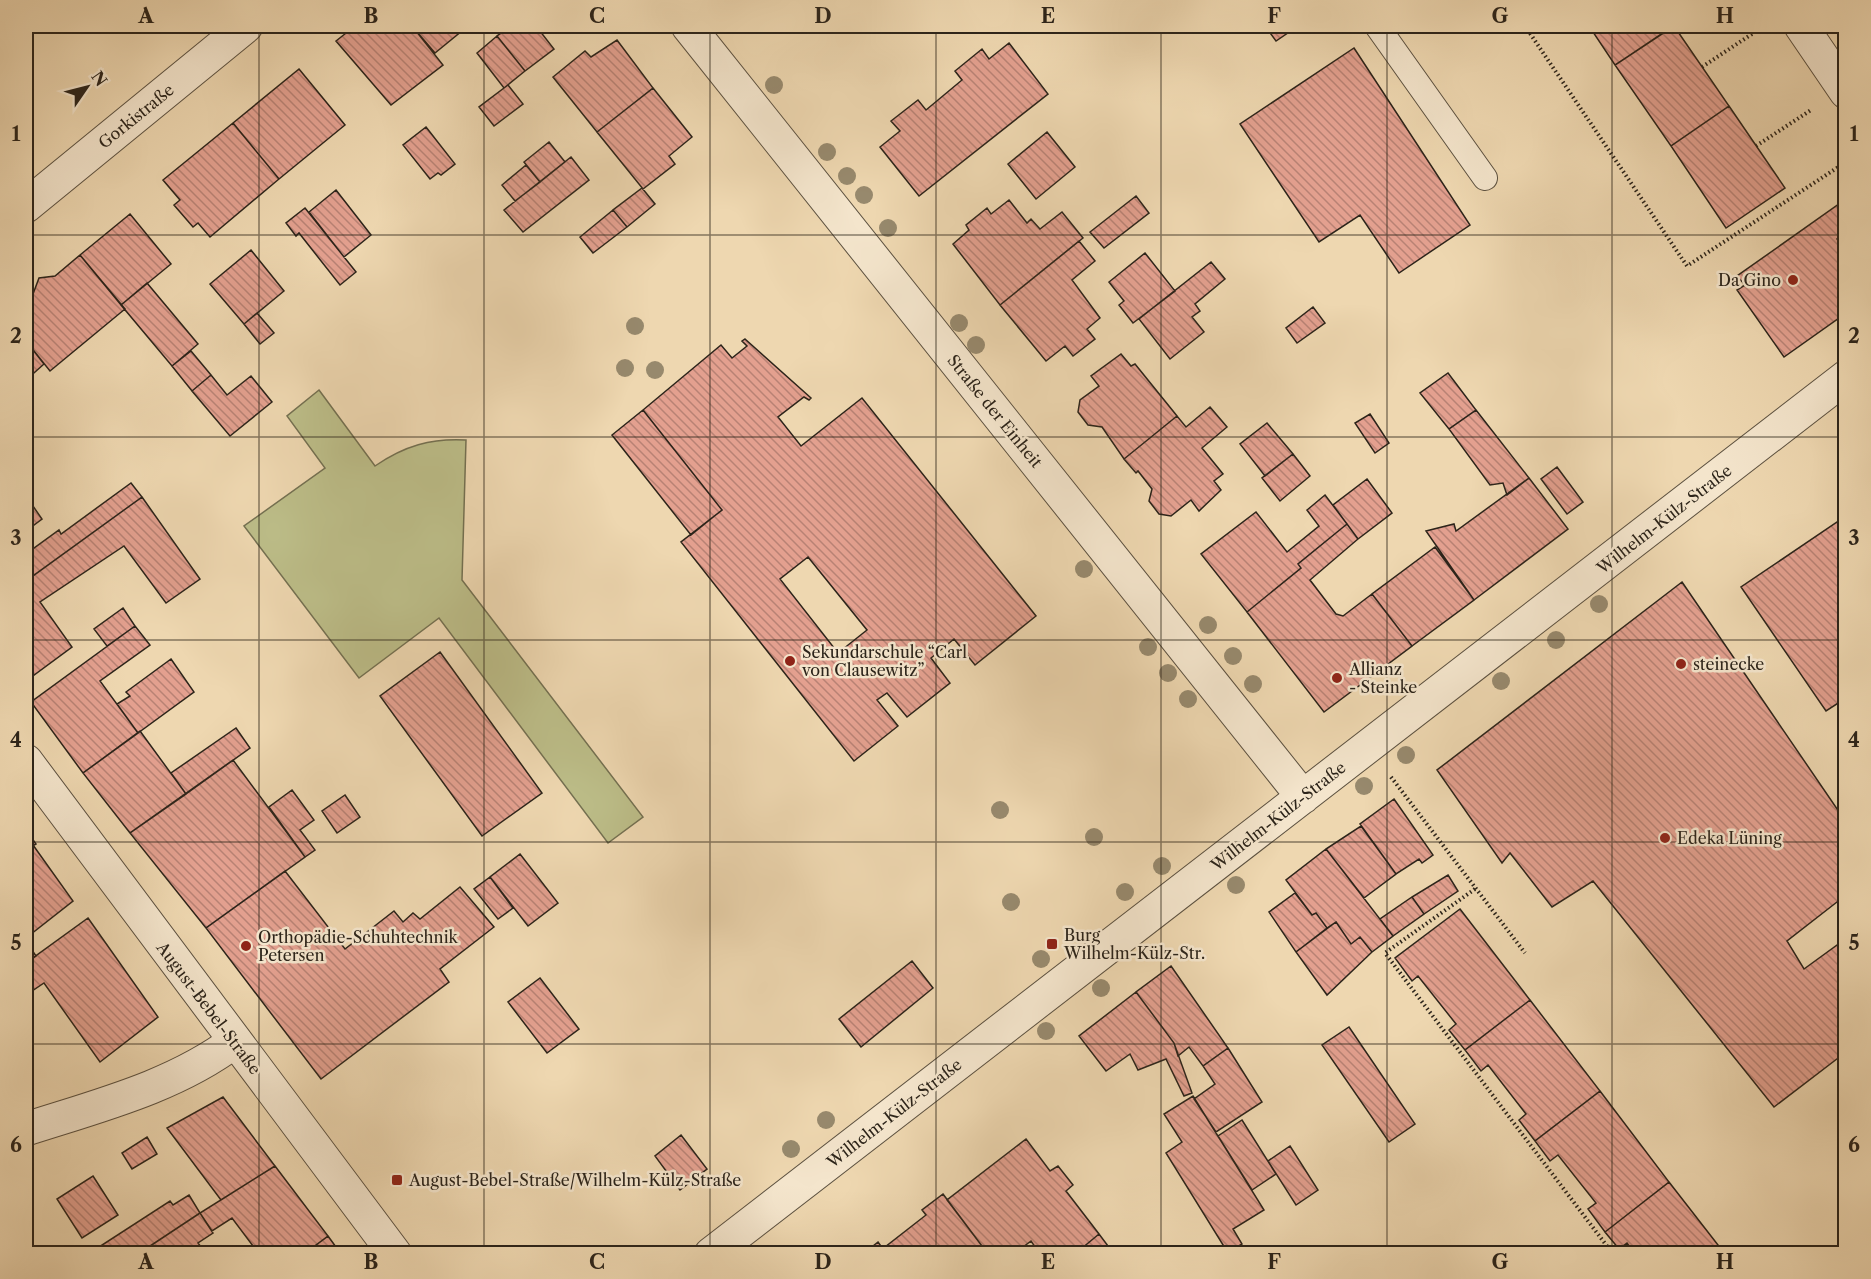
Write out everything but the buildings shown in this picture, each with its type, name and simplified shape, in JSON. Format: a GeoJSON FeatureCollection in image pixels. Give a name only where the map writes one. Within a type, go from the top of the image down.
{"type":"FeatureCollection","features":[{"type":"Feature","properties":{"kind":"street","name":"Gorkistraße"},"geometry":{"type":"LineString","coordinates":[[26,206],[246,26]]}},
{"type":"Feature","properties":{"kind":"street","name":"Straße der Einheit"},"geometry":{"type":"LineString","coordinates":[[688,26],[1303,796]]}},
{"type":"Feature","properties":{"kind":"street"},"geometry":{"type":"LineString","coordinates":[[1801,26],[1845,92]]}},
{"type":"Feature","properties":{"kind":"street","name":"Wilhelm-Külz-Straße"},"geometry":{"type":"LineString","coordinates":[[711,1254],[1845,377]]}},
{"type":"Feature","properties":{"kind":"street","name":"August-Bebel-Straße"},"geometry":{"type":"LineString","coordinates":[[26,760],[395,1254]]}},
{"type":"Feature","properties":{"kind":"street"},"geometry":{"type":"LineString","coordinates":[[26,1129],[112,1101],[178,1076],[212,1059],[234,1041]]}},
{"type":"Feature","properties":{"kind":"lane"},"geometry":{"type":"LineString","coordinates":[[1377,26],[1485,178]]}},
{"type":"Feature","properties":{"kind":"path"},"geometry":{"type":"LineString","coordinates":[[1525,26],[1688,266],[1845,162]]}},
{"type":"Feature","properties":{"kind":"path"},"geometry":{"type":"LineString","coordinates":[[1702,67],[1758,30]]}},
{"type":"Feature","properties":{"kind":"path"},"geometry":{"type":"LineString","coordinates":[[1756,146],[1812,109]]}},
{"type":"Feature","properties":{"kind":"path"},"geometry":{"type":"LineString","coordinates":[[1367,747],[1525,953]]}},
{"type":"Feature","properties":{"kind":"path"},"geometry":{"type":"LineString","coordinates":[[1475,889],[1385,953],[1613,1254]]}},
{"type":"Feature","properties":{"kind":"green space"},"geometry":{"type":"Polygon","coordinates":[[[319,390],[375,466],[407,448],[441,440],[466,440],[462,580],[643,817],[608,843],[439,618],[359,678],[244,526],[325,468],[287,416],[319,390]]]}},
{"type":"Feature","properties":{"kind":"place","name":"Da Gino"},"geometry":{"type":"Point","coordinates":[1793,280]}},
{"type":"Feature","properties":{"kind":"place","name":"Sekundarschule “Carl von Clausewitz”"},"geometry":{"type":"Point","coordinates":[790,661]}},
{"type":"Feature","properties":{"kind":"place","name":"steinecke"},"geometry":{"type":"Point","coordinates":[1681,664]}},
{"type":"Feature","properties":{"kind":"place","name":"Allianz - Steinke"},"geometry":{"type":"Point","coordinates":[1337,678]}},
{"type":"Feature","properties":{"kind":"place","name":"Edeka Lüning"},"geometry":{"type":"Point","coordinates":[1665,838]}},
{"type":"Feature","properties":{"kind":"place","name":"Burg Wilhelm-Külz-Str."},"geometry":{"type":"Point","coordinates":[1052,944]}},
{"type":"Feature","properties":{"kind":"place","name":"Orthopädie-Schuhtechnik Petersen"},"geometry":{"type":"Point","coordinates":[246,946]}},
{"type":"Feature","properties":{"kind":"place","name":"August-Bebel-Straße/Wilhelm-Külz-Straße"},"geometry":{"type":"Point","coordinates":[397,1180]}}]}
